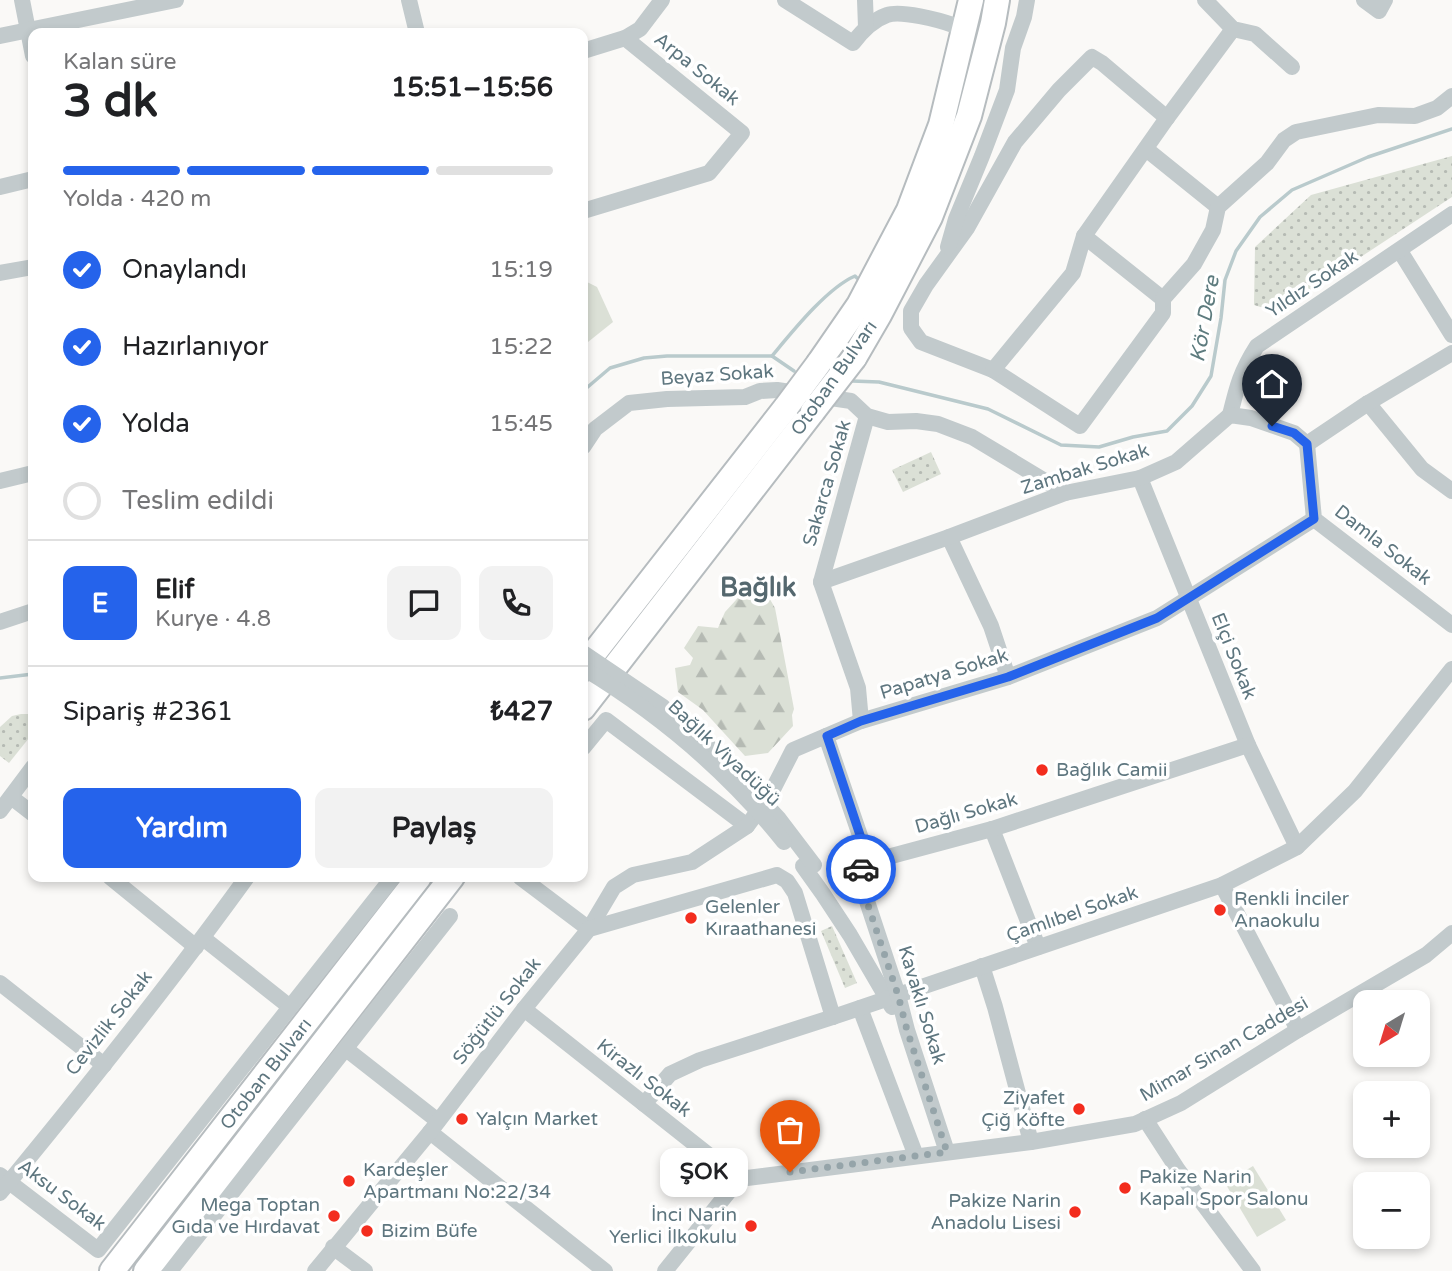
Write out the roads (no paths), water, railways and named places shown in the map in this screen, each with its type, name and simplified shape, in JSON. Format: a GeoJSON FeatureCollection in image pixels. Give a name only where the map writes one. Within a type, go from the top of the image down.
{"type":"FeatureCollection","features":[{"type":"Feature","properties":{"kind":"highway","name":"Otoban Bulvarı"},"geometry":{"type":"LineString","coordinates":[[588,662],[787,406],[859,305],[909,210],[941,125],[971,0]]}},
{"type":"Feature","properties":{"kind":"highway","name":"Otoban Bulvarı"},"geometry":{"type":"LineString","coordinates":[[588,702],[854,358],[930,217],[969,116],[997,0]]}},
{"type":"Feature","properties":{"kind":"highway","name":"Otoban Bulvarı"},"geometry":{"type":"LineString","coordinates":[[112,1271],[415,882]]}},
{"type":"Feature","properties":{"kind":"highway","name":"Otoban Bulvarı"},"geometry":{"type":"LineString","coordinates":[[146,1271],[448,882]]}},
{"type":"Feature","properties":{"kind":"street"},"geometry":{"type":"LineString","coordinates":[[0,37],[28,31],[22,0]]}},
{"type":"Feature","properties":{"kind":"street"},"geometry":{"type":"LineString","coordinates":[[42,28],[176,0]]}},
{"type":"Feature","properties":{"kind":"street"},"geometry":{"type":"LineString","coordinates":[[409,0],[417,28]]}},
{"type":"Feature","properties":{"kind":"street"},"geometry":{"type":"LineString","coordinates":[[588,49],[625,38],[640,29],[662,0]]}},
{"type":"Feature","properties":{"kind":"street"},"geometry":{"type":"LineString","coordinates":[[785,0],[807,8],[853,43],[866,27],[889,14],[930,17],[953,24]]}},
{"type":"Feature","properties":{"kind":"street"},"geometry":{"type":"LineString","coordinates":[[865,0],[866,27]]}},
{"type":"Feature","properties":{"kind":"street"},"geometry":{"type":"LineString","coordinates":[[945,259],[956,219],[1007,90],[1013,48],[1027,0]]}},
{"type":"Feature","properties":{"kind":"street"},"geometry":{"type":"LineString","coordinates":[[1205,0],[1233,29],[1255,34],[1292,67]]}},
{"type":"Feature","properties":{"kind":"street"},"geometry":{"type":"LineString","coordinates":[[1355,0],[1364,8],[1379,11],[1385,0]]}},
{"type":"Feature","properties":{"kind":"street"},"geometry":{"type":"LineString","coordinates":[[993,370],[1073,273],[1084,236],[1233,29]]}},
{"type":"Feature","properties":{"kind":"street","name":"Arpa Sokak"},"geometry":{"type":"LineString","coordinates":[[588,209],[709,173],[742,133],[625,38]]}},
{"type":"Feature","properties":{"kind":"street"},"geometry":{"type":"LineString","coordinates":[[1167,118],[1092,57],[1059,90],[1015,142],[967,228],[926,285],[911,311],[911,328],[921,342],[993,370],[1080,426],[1163,313],[1163,299],[1194,264],[1213,230],[1218,206],[1267,163],[1283,140],[1296,132],[1378,115],[1415,116],[1437,108],[1452,96]]}},
{"type":"Feature","properties":{"kind":"street"},"geometry":{"type":"LineString","coordinates":[[1146,149],[1218,206]]}},
{"type":"Feature","properties":{"kind":"street"},"geometry":{"type":"LineString","coordinates":[[0,187],[28,180]]}},
{"type":"Feature","properties":{"kind":"street","name":"Yıldız Sokak"},"geometry":{"type":"LineString","coordinates":[[1230,415],[1237,382],[1257,346],[1452,214]]}},
{"type":"Feature","properties":{"kind":"street"},"geometry":{"type":"LineString","coordinates":[[1084,236],[1163,299]]}},
{"type":"Feature","properties":{"kind":"street"},"geometry":{"type":"LineString","coordinates":[[1400,251],[1452,335]]}},
{"type":"Feature","properties":{"kind":"street"},"geometry":{"type":"LineString","coordinates":[[0,273],[28,268]]}},
{"type":"Feature","properties":{"kind":"street"},"geometry":{"type":"LineString","coordinates":[[1230,415],[1251,418],[1294,433],[1307,444],[1367,403],[1452,352]]}},
{"type":"Feature","properties":{"kind":"street","name":"Beyaz Sokak"},"geometry":{"type":"LineString","coordinates":[[588,440],[595,429],[629,403],[746,397],[760,391],[777,390],[850,401],[867,416]]}},
{"type":"Feature","properties":{"kind":"street"},"geometry":{"type":"LineString","coordinates":[[1367,403],[1422,469],[1452,491]]}},
{"type":"Feature","properties":{"kind":"street","name":"Zambak Sokak"},"geometry":{"type":"LineString","coordinates":[[821,582],[1065,493],[1140,478],[1176,462],[1230,415]]}},
{"type":"Feature","properties":{"kind":"street"},"geometry":{"type":"LineString","coordinates":[[867,416],[888,422],[916,421],[938,424],[972,437],[1065,493]]}},
{"type":"Feature","properties":{"kind":"street","name":"Sakarca Sokak"},"geometry":{"type":"LineString","coordinates":[[821,582],[867,416]]}},
{"type":"Feature","properties":{"kind":"street","name":"Damla Sokak"},"geometry":{"type":"LineString","coordinates":[[1307,444],[1314,519],[1452,625]]}},
{"type":"Feature","properties":{"kind":"street"},"geometry":{"type":"LineString","coordinates":[[0,481],[28,474]]}},
{"type":"Feature","properties":{"kind":"street","name":"Elçi Sokak"},"geometry":{"type":"LineString","coordinates":[[1140,478],[1248,746],[1297,847]]}},
{"type":"Feature","properties":{"kind":"street","name":"Papatya Sokak"},"geometry":{"type":"LineString","coordinates":[[614,887],[633,874],[692,862],[747,826],[770,795],[793,750],[861,721],[1008,677],[1157,618],[1314,519]]}},
{"type":"Feature","properties":{"kind":"street"},"geometry":{"type":"LineString","coordinates":[[949,537],[991,626],[1008,677]]}},
{"type":"Feature","properties":{"kind":"street"},"geometry":{"type":"LineString","coordinates":[[821,582],[858,688],[861,721]]}},
{"type":"Feature","properties":{"kind":"street"},"geometry":{"type":"LineString","coordinates":[[0,622],[28,613]]}},
{"type":"Feature","properties":{"kind":"street","name":"Bağlık Viyadüğü"},"geometry":{"type":"LineString","coordinates":[[588,656],[663,707],[725,761],[779,818],[808,865],[853,924],[907,1030]]}},
{"type":"Feature","properties":{"kind":"street","name":"Çamlıbel Sokak"},"geometry":{"type":"LineString","coordinates":[[644,1104],[670,1074],[690,1065],[1223,885],[1297,847],[1355,791],[1452,669]]}},
{"type":"Feature","properties":{"kind":"street","name":"Bağlık Viyadüğü"},"geometry":{"type":"LineString","coordinates":[[588,671],[631,698],[715,768],[808,865]]}},
{"type":"Feature","properties":{"kind":"street"},"geometry":{"type":"LineString","coordinates":[[588,742],[606,720],[747,826]]}},
{"type":"Feature","properties":{"kind":"street","name":"Kavaklı Sokak"},"geometry":{"type":"LineString","coordinates":[[827,736],[863,867],[892,997]]}},
{"type":"Feature","properties":{"kind":"street","name":"Dağlı Sokak"},"geometry":{"type":"LineString","coordinates":[[863,867],[992,829],[1248,746]]}},
{"type":"Feature","properties":{"kind":"street"},"geometry":{"type":"LineString","coordinates":[[0,811],[28,774]]}},
{"type":"Feature","properties":{"kind":"street"},"geometry":{"type":"LineString","coordinates":[[11,797],[28,810]]}},
{"type":"Feature","properties":{"kind":"street"},"geometry":{"type":"LineString","coordinates":[[992,829],[1038,947]]}},
{"type":"Feature","properties":{"kind":"street"},"geometry":{"type":"LineString","coordinates":[[527,882],[589,929],[777,875],[787,881],[795,893],[833,1017]]}},
{"type":"Feature","properties":{"kind":"street"},"geometry":{"type":"LineString","coordinates":[[117,882],[290,1007],[389,882]]}},
{"type":"Feature","properties":{"kind":"street","name":"Cevizlik Sokak"},"geometry":{"type":"LineString","coordinates":[[3,1183],[104,1065],[243,882]]}},
{"type":"Feature","properties":{"kind":"street"},"geometry":{"type":"LineString","coordinates":[[1223,885],[1297,1030]]}},
{"type":"Feature","properties":{"kind":"street","name":"Söğütlü Sokak"},"geometry":{"type":"LineString","coordinates":[[315,1271],[434,1126],[589,929],[614,887]]}},
{"type":"Feature","properties":{"kind":"street"},"geometry":{"type":"LineString","coordinates":[[170,1271],[450,916]]}},
{"type":"Feature","properties":{"kind":"street","name":"Mimar Sinan Caddesi"},"geometry":{"type":"LineString","coordinates":[[739,1179],[1031,1142],[1135,1124],[1181,1103],[1297,1030],[1426,955],[1452,933]]}},
{"type":"Feature","properties":{"kind":"street"},"geometry":{"type":"LineString","coordinates":[[982,966],[1031,1142]]}},
{"type":"Feature","properties":{"kind":"street"},"geometry":{"type":"LineString","coordinates":[[0,983],[104,1065]]}},
{"type":"Feature","properties":{"kind":"street","name":"Aksu Sokak"},"geometry":{"type":"LineString","coordinates":[[3,1183],[98,1250],[290,1007]]}},
{"type":"Feature","properties":{"kind":"street"},"geometry":{"type":"LineString","coordinates":[[860,1008],[916,1156]]}},
{"type":"Feature","properties":{"kind":"street","name":"Kirazlı Sokak"},"geometry":{"type":"LineString","coordinates":[[524,1009],[739,1179]]}},
{"type":"Feature","properties":{"kind":"street","name":"Kavaklı Sokak"},"geometry":{"type":"LineString","coordinates":[[907,1030],[947,1152]]}},
{"type":"Feature","properties":{"kind":"street"},"geometry":{"type":"LineString","coordinates":[[346,1049],[605,1271]]}},
{"type":"Feature","properties":{"kind":"street"},"geometry":{"type":"LineString","coordinates":[[1144,1119],[1178,1170],[1254,1271]]}},
{"type":"Feature","properties":{"kind":"street"},"geometry":{"type":"LineString","coordinates":[[665,1271],[739,1179]]}},
{"type":"Feature","properties":{"kind":"street"},"geometry":{"type":"LineString","coordinates":[[333,1247],[365,1271]]}},
{"type":"Feature","properties":{"kind":"waterway","name":"Kör Dere"},"geometry":{"type":"LineString","coordinates":[[852,381],[879,382],[988,409],[1061,445],[1099,447],[1167,431],[1192,406],[1211,376],[1225,280],[1236,251],[1260,217],[1292,190],[1368,157],[1452,129]]}},
{"type":"Feature","properties":{"kind":"waterway"},"geometry":{"type":"LineString","coordinates":[[772,356],[822,300],[844,282],[855,276],[857,278]]}},
{"type":"Feature","properties":{"kind":"waterway","name":"Kör Dere"},"geometry":{"type":"LineString","coordinates":[[588,387],[610,368],[644,358],[667,356],[772,356],[794,371]]}},
{"type":"Feature","properties":{"kind":"waterway","name":"Kör Dere"},"geometry":{"type":"LineString","coordinates":[[0,678],[28,675]]}},
{"type":"Feature","properties":{"kind":"place","name":"Bağlık Camii"},"geometry":{"type":"Point","coordinates":[1042,770]}},
{"type":"Feature","properties":{"kind":"place","name":"Renkli İnciler Anaokulu"},"geometry":{"type":"Point","coordinates":[1220,910]}},
{"type":"Feature","properties":{"kind":"place","name":"Gelenler Kıraathanesi"},"geometry":{"type":"Point","coordinates":[691,918]}},
{"type":"Feature","properties":{"kind":"place","name":"Ziyafet Çiğ Köfte"},"geometry":{"type":"Point","coordinates":[1079,1109]}},
{"type":"Feature","properties":{"kind":"place","name":"Yalçın Market"},"geometry":{"type":"Point","coordinates":[462,1119]}},
{"type":"Feature","properties":{"kind":"place","name":"ŞOK"},"geometry":{"type":"Point","coordinates":[790,1172]}},
{"type":"Feature","properties":{"kind":"place","name":"Kardeşler Apartmanı No:22/34"},"geometry":{"type":"Point","coordinates":[349,1181]}},
{"type":"Feature","properties":{"kind":"place","name":"Pakize Narin Kapalı Spor Salonu"},"geometry":{"type":"Point","coordinates":[1125,1188]}},
{"type":"Feature","properties":{"kind":"place","name":"Pakize Narin Anadolu Lisesi"},"geometry":{"type":"Point","coordinates":[1075,1212]}},
{"type":"Feature","properties":{"kind":"place","name":"Mega Toptan Gıda ve Hırdavat"},"geometry":{"type":"Point","coordinates":[334,1216]}},
{"type":"Feature","properties":{"kind":"place","name":"İnci Narin Yerlici İlkokulu"},"geometry":{"type":"Point","coordinates":[751,1226]}},
{"type":"Feature","properties":{"kind":"place","name":"Bizim Büfe"},"geometry":{"type":"Point","coordinates":[367,1231]}},
{"type":"Feature","properties":{"kind":"district","name":"Bağlık"},"geometry":{"type":"Point","coordinates":[758,587]}}]}
